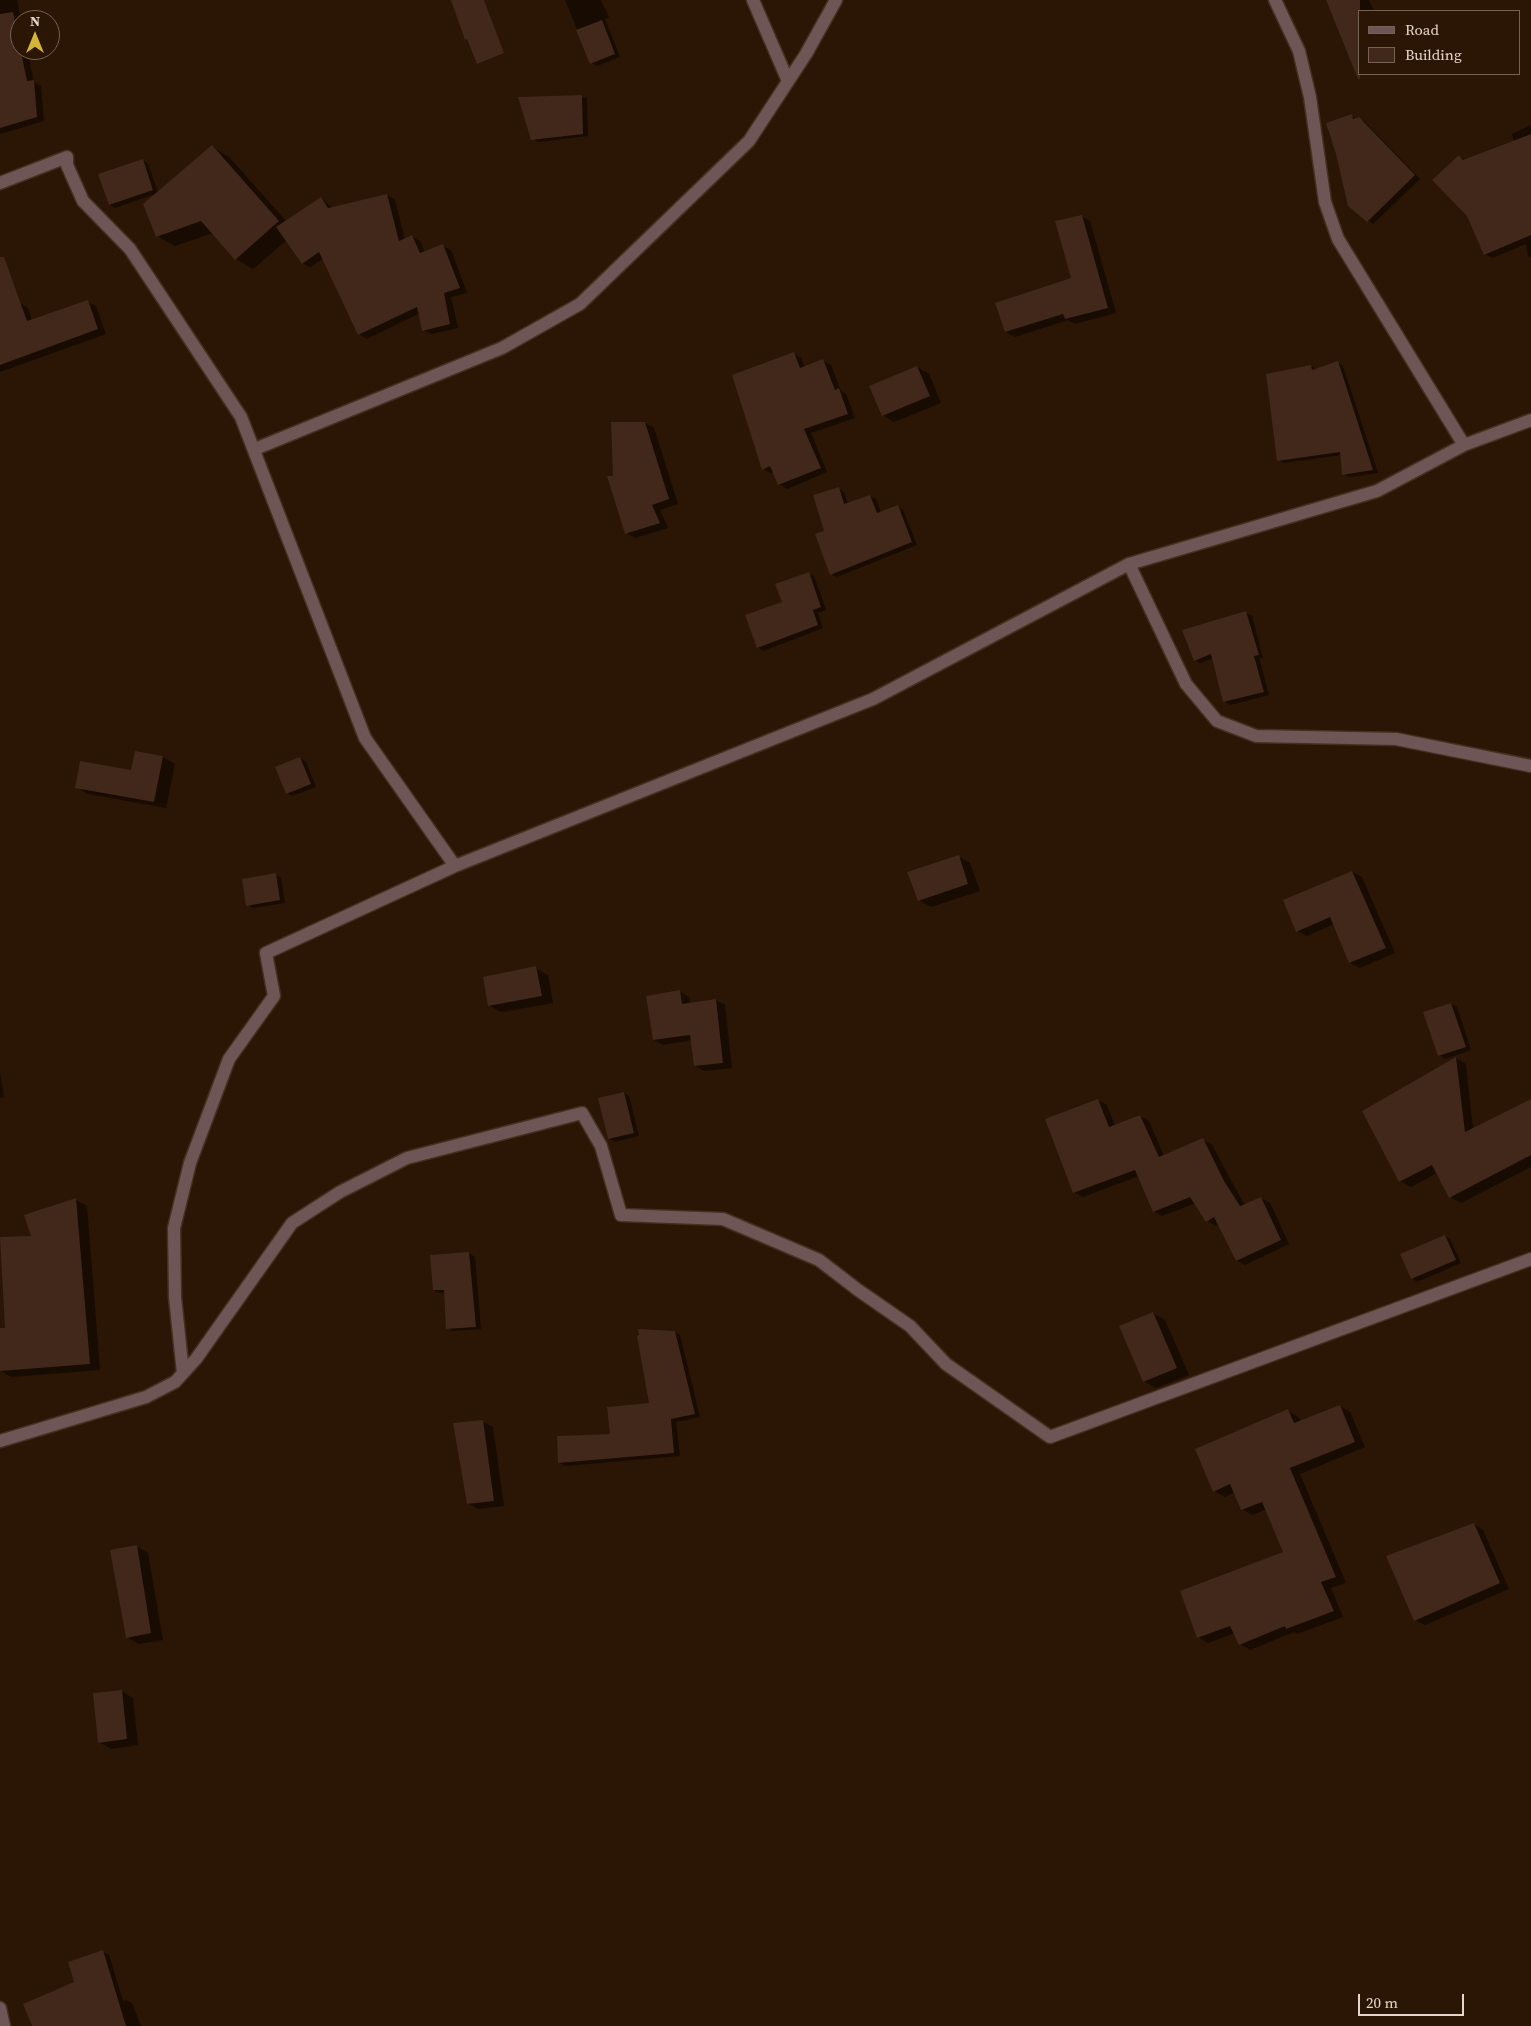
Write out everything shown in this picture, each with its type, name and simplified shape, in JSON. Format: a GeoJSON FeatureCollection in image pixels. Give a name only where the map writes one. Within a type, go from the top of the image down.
{"type":"FeatureCollection","features":[{"type":"Feature","properties":{"kind":"street"},"geometry":{"type":"LineString","coordinates":[[753,0],[788,81]]}},
{"type":"Feature","properties":{"kind":"street"},"geometry":{"type":"LineString","coordinates":[[254,449],[502,348],[580,304],[749,141],[806,54],[836,0]]}},
{"type":"Feature","properties":{"kind":"street"},"geometry":{"type":"LineString","coordinates":[[1275,0],[1299,51],[1310,97],[1325,202],[1338,239],[1464,445]]}},
{"type":"Feature","properties":{"kind":"street"},"geometry":{"type":"LineString","coordinates":[[0,183],[67,157],[67,165],[83,201],[130,249],[241,417],[365,738],[454,866]]}},
{"type":"Feature","properties":{"kind":"street"},"geometry":{"type":"LineString","coordinates":[[183,1373],[175,1297],[174,1228],[190,1163],[229,1059],[274,996],[266,953],[454,866],[874,699],[1129,564],[1377,491],[1464,445],[1531,420]]}},
{"type":"Feature","properties":{"kind":"street"},"geometry":{"type":"LineString","coordinates":[[1129,564],[1186,684],[1217,720],[1256,736],[1396,739],[1531,766]]}},
{"type":"Feature","properties":{"kind":"street"},"geometry":{"type":"LineString","coordinates":[[0,1441],[146,1397],[175,1382],[196,1359],[292,1223],[340,1192],[407,1158],[582,1113],[601,1146],[621,1214],[723,1219],[819,1260],[910,1326],[946,1364],[1050,1437],[1531,1260]]}},
{"type":"Feature","properties":{"kind":"street"},"geometry":{"type":"LineString","coordinates":[[0,2008],[4,2026]]}},
{"type":"Feature","properties":{"kind":"building"},"geometry":{"type":"Polygon","coordinates":[[[451,0],[484,0],[504,53],[477,64],[467,39],[465,40],[451,0]]]}},
{"type":"Feature","properties":{"kind":"building"},"geometry":{"type":"Polygon","coordinates":[[[1326,0],[1360,0],[1360,10],[1358,10],[1358,75],[1360,75],[1360,79],[1358,79],[1326,0]]]}},
{"type":"Feature","properties":{"kind":"building"},"geometry":{"type":"Polygon","coordinates":[[[10,12],[10,60],[23,60],[27,81],[34,80],[37,117],[0,128],[0,14],[10,12]]]}},
{"type":"Feature","properties":{"kind":"building"},"geometry":{"type":"Polygon","coordinates":[[[602,20],[615,54],[590,64],[576,30],[602,20]]]}},
{"type":"Feature","properties":{"kind":"building"},"geometry":{"type":"Polygon","coordinates":[[[582,95],[583,134],[531,140],[518,97],[582,95]]]}},
{"type":"Feature","properties":{"kind":"building"},"geometry":{"type":"Polygon","coordinates":[[[1352,114],[1353,119],[1359,117],[1415,175],[1367,222],[1348,206],[1336,154],[1326,123],[1352,114]]]}},
{"type":"Feature","properties":{"kind":"building"},"geometry":{"type":"Polygon","coordinates":[[[1531,134],[1531,235],[1484,255],[1467,216],[1432,180],[1459,155],[1463,160],[1531,134]]]}},
{"type":"Feature","properties":{"kind":"building"},"geometry":{"type":"Polygon","coordinates":[[[212,145],[279,221],[235,260],[201,221],[156,237],[143,204],[212,145]]]}},
{"type":"Feature","properties":{"kind":"building"},"geometry":{"type":"Polygon","coordinates":[[[143,159],[153,190],[109,205],[98,174],[143,159]]]}},
{"type":"Feature","properties":{"kind":"building"},"geometry":{"type":"Polygon","coordinates":[[[387,194],[399,241],[412,235],[420,253],[443,244],[460,288],[444,293],[450,324],[422,331],[417,307],[358,335],[319,252],[302,264],[276,227],[321,197],[328,208],[387,194]]]}},
{"type":"Feature","properties":{"kind":"building"},"geometry":{"type":"Polygon","coordinates":[[[1082,215],[1108,308],[1065,319],[1063,314],[1005,332],[995,303],[1071,278],[1055,221],[1082,215]]]}},
{"type":"Feature","properties":{"kind":"building"},"geometry":{"type":"Polygon","coordinates":[[[0,257],[4,257],[27,321],[88,300],[98,329],[0,365],[0,257]]]}},
{"type":"Feature","properties":{"kind":"building"},"geometry":{"type":"Polygon","coordinates":[[[794,352],[800,368],[823,359],[835,390],[839,388],[848,414],[804,429],[821,468],[778,485],[770,466],[762,470],[732,375],[794,352]]]}},
{"type":"Feature","properties":{"kind":"building"},"geometry":{"type":"Polygon","coordinates":[[[1338,361],[1373,470],[1342,475],[1340,452],[1277,461],[1266,374],[1311,365],[1312,370],[1338,361]]]}},
{"type":"Feature","properties":{"kind":"building"},"geometry":{"type":"Polygon","coordinates":[[[917,366],[930,396],[882,416],[869,386],[917,366]]]}},
{"type":"Feature","properties":{"kind":"building"},"geometry":{"type":"Polygon","coordinates":[[[611,422],[645,422],[669,499],[652,505],[660,523],[625,534],[607,476],[613,476],[611,422]]]}},
{"type":"Feature","properties":{"kind":"building"},"geometry":{"type":"Polygon","coordinates":[[[839,487],[844,504],[870,495],[877,513],[898,505],[912,542],[830,575],[815,534],[824,531],[813,495],[839,487]]]}},
{"type":"Feature","properties":{"kind":"building"},"geometry":{"type":"Polygon","coordinates":[[[809,572],[821,607],[813,610],[818,625],[757,648],[745,615],[782,602],[775,584],[809,572]]]}},
{"type":"Feature","properties":{"kind":"building"},"geometry":{"type":"Polygon","coordinates":[[[1246,611],[1259,655],[1254,656],[1264,692],[1223,702],[1211,654],[1194,661],[1182,630],[1246,611]]]}},
{"type":"Feature","properties":{"kind":"building"},"geometry":{"type":"Polygon","coordinates":[[[135,751],[163,756],[154,802],[75,788],[80,761],[131,770],[135,751]]]}},
{"type":"Feature","properties":{"kind":"building"},"geometry":{"type":"Polygon","coordinates":[[[300,757],[311,784],[286,794],[275,767],[300,757]]]}},
{"type":"Feature","properties":{"kind":"building"},"geometry":{"type":"Polygon","coordinates":[[[959,855],[968,884],[918,901],[907,872],[959,855]]]}},
{"type":"Feature","properties":{"kind":"building"},"geometry":{"type":"Polygon","coordinates":[[[1352,871],[1386,948],[1349,963],[1330,917],[1296,932],[1283,900],[1352,871]]]}},
{"type":"Feature","properties":{"kind":"building"},"geometry":{"type":"Polygon","coordinates":[[[276,873],[280,900],[246,906],[242,879],[276,873]]]}},
{"type":"Feature","properties":{"kind":"building"},"geometry":{"type":"Polygon","coordinates":[[[536,966],[542,996],[488,1006],[483,977],[536,966]]]}},
{"type":"Feature","properties":{"kind":"building"},"geometry":{"type":"Polygon","coordinates":[[[680,990],[682,1004],[716,999],[723,1063],[694,1066],[690,1035],[653,1040],[646,996],[680,990]]]}},
{"type":"Feature","properties":{"kind":"building"},"geometry":{"type":"Polygon","coordinates":[[[1451,1003],[1466,1047],[1438,1056],[1423,1012],[1451,1003]]]}},
{"type":"Feature","properties":{"kind":"building"},"geometry":{"type":"Polygon","coordinates":[[[1456,1057],[1465,1132],[1531,1099],[1531,1155],[1449,1198],[1432,1165],[1399,1182],[1362,1111],[1456,1057]]]}},
{"type":"Feature","properties":{"kind":"building"},"geometry":{"type":"Polygon","coordinates":[[[624,1092],[634,1133],[608,1139],[598,1098],[624,1092]]]}},
{"type":"Feature","properties":{"kind":"building"},"geometry":{"type":"Polygon","coordinates":[[[1098,1099],[1109,1127],[1140,1115],[1159,1157],[1203,1138],[1224,1181],[1240,1206],[1261,1197],[1281,1240],[1236,1261],[1214,1217],[1206,1222],[1190,1197],[1153,1212],[1135,1170],[1073,1193],[1045,1119],[1098,1099]]]}},
{"type":"Feature","properties":{"kind":"building"},"geometry":{"type":"Polygon","coordinates":[[[76,1198],[90,1364],[0,1371],[0,1328],[5,1328],[0,1237],[31,1236],[24,1215],[76,1198]]]}},
{"type":"Feature","properties":{"kind":"building"},"geometry":{"type":"Polygon","coordinates":[[[1445,1235],[1456,1260],[1411,1279],[1400,1254],[1445,1235]]]}},
{"type":"Feature","properties":{"kind":"building"},"geometry":{"type":"Polygon","coordinates":[[[469,1252],[476,1327],[446,1329],[444,1290],[433,1290],[430,1255],[469,1252]]]}},
{"type":"Feature","properties":{"kind":"building"},"geometry":{"type":"Polygon","coordinates":[[[1153,1312],[1177,1368],[1143,1382],[1119,1326],[1153,1312]]]}},
{"type":"Feature","properties":{"kind":"building"},"geometry":{"type":"Polygon","coordinates":[[[638,1329],[675,1331],[695,1414],[671,1419],[674,1453],[558,1463],[557,1436],[610,1434],[607,1407],[649,1403],[637,1336],[639,1335],[638,1329]]]}},
{"type":"Feature","properties":{"kind":"building"},"geometry":{"type":"Polygon","coordinates":[[[1340,1405],[1355,1442],[1290,1468],[1336,1577],[1321,1582],[1334,1611],[1286,1629],[1285,1626],[1239,1645],[1230,1626],[1197,1638],[1180,1591],[1283,1552],[1262,1502],[1241,1510],[1230,1484],[1213,1492],[1195,1449],[1288,1409],[1294,1423],[1340,1405]]]}},
{"type":"Feature","properties":{"kind":"building"},"geometry":{"type":"Polygon","coordinates":[[[483,1420],[494,1501],[467,1504],[453,1423],[483,1420]]]}},
{"type":"Feature","properties":{"kind":"building"},"geometry":{"type":"Polygon","coordinates":[[[1474,1523],[1500,1583],[1414,1621],[1386,1556],[1474,1523]]]}},
{"type":"Feature","properties":{"kind":"building"},"geometry":{"type":"Polygon","coordinates":[[[137,1545],[151,1633],[126,1638],[110,1550],[137,1545]]]}},
{"type":"Feature","properties":{"kind":"building"},"geometry":{"type":"Polygon","coordinates":[[[122,1690],[127,1739],[98,1743],[93,1693],[122,1690]]]}},
{"type":"Feature","properties":{"kind":"building"},"geometry":{"type":"Polygon","coordinates":[[[103,1950],[126,2026],[32,2026],[23,2004],[74,1982],[68,1962],[103,1950]]]}}]}
